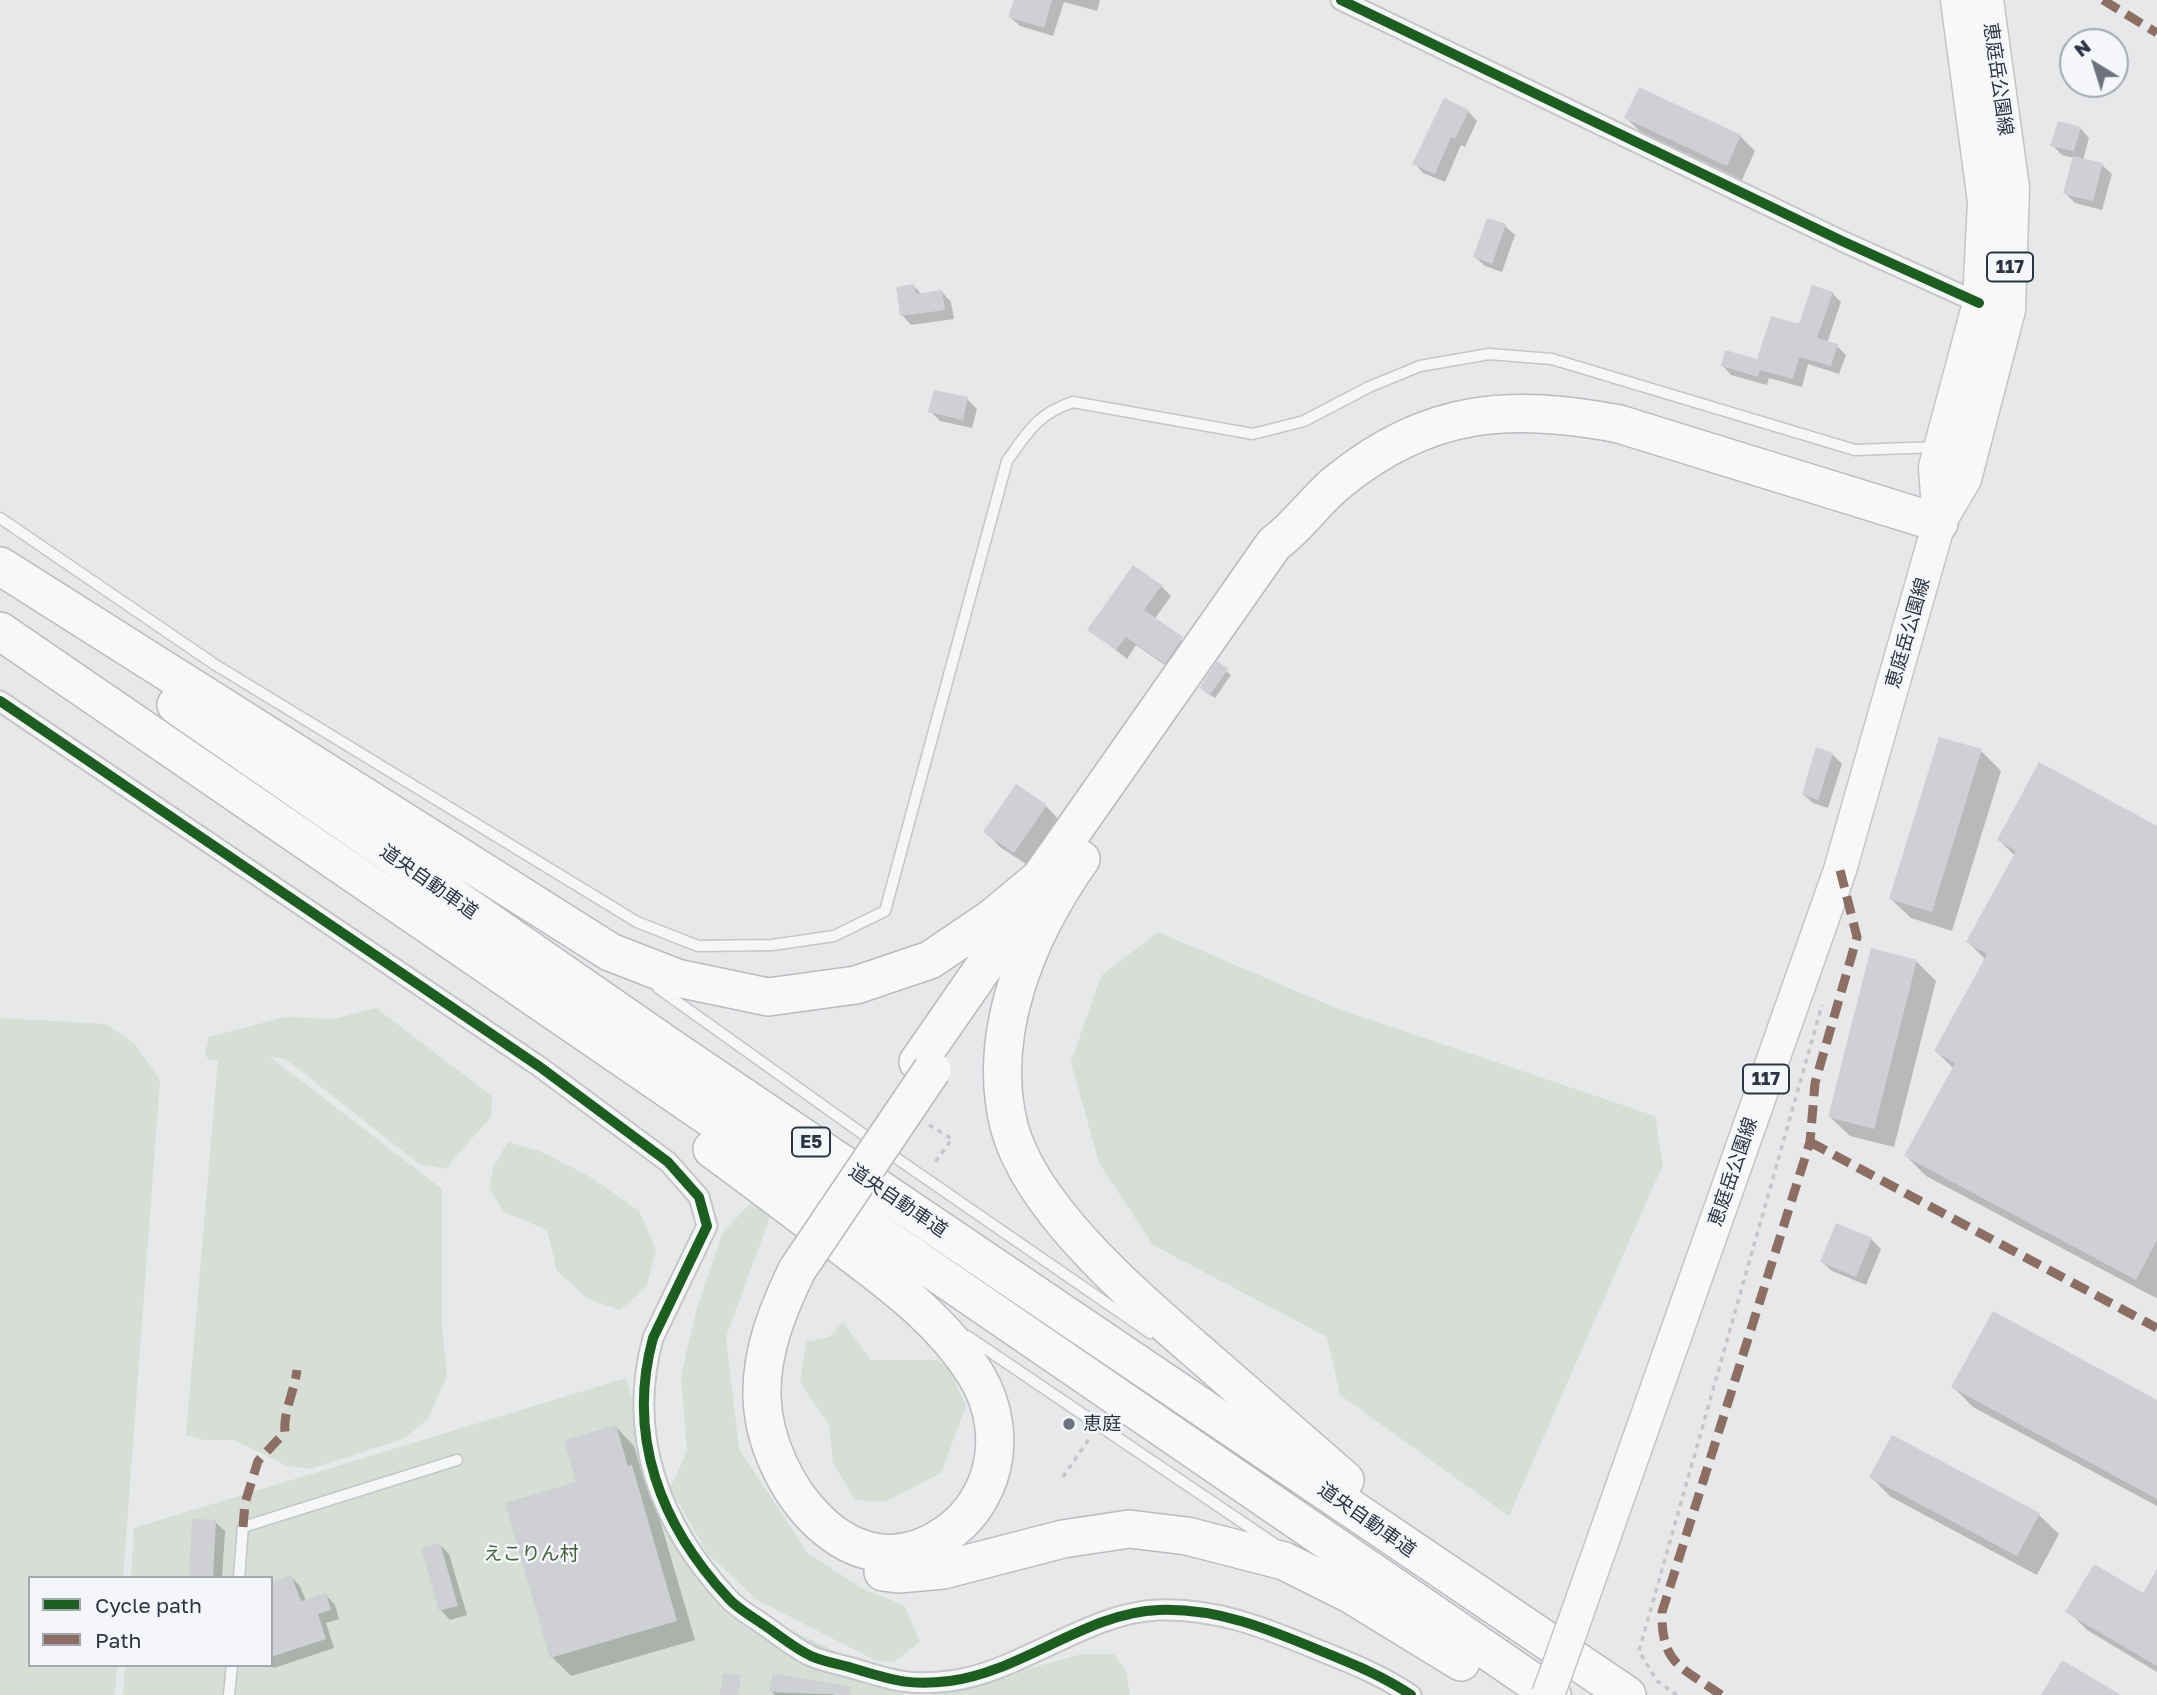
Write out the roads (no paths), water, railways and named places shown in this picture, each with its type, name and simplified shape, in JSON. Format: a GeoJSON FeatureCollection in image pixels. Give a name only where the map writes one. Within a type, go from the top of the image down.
{"type":"FeatureCollection","features":[{"type":"Feature","properties":{"kind":"highway"},"geometry":{"type":"LineString","coordinates":[[1512,1695],[1350,1594],[1284,1561],[1187,1536],[1129,1529],[1063,1539],[943,1570],[898,1574],[862,1568],[826,1550],[802,1530],[766,1481],[754,1454],[744,1415],[743,1370],[748,1344],[759,1313],[1049,885],[1275,544],[1296,528],[1337,482],[1387,447],[1433,425],[1485,414],[1533,412],[1619,424],[1939,523]]}},
{"type":"Feature","properties":{"kind":"highway"},"geometry":{"type":"LineString","coordinates":[[0,566],[610,953],[677,978],[768,997],[856,985],[930,960],[992,918],[1049,885]]}},
{"type":"Feature","properties":{"kind":"highway","name":"道央自動車道"},"geometry":{"type":"LineString","coordinates":[[0,582],[503,934],[1160,1376],[1480,1598],[1628,1695]]}},
{"type":"Feature","properties":{"kind":"highway","name":"道央自動車道"},"geometry":{"type":"LineString","coordinates":[[0,631],[1550,1695]]}},
{"type":"Feature","properties":{"kind":"highway"},"geometry":{"type":"LineString","coordinates":[[117,710],[915,1301],[959,1351],[985,1391],[995,1434],[995,1457],[985,1489],[970,1513],[953,1530],[932,1544],[906,1552],[879,1553],[834,1535],[810,1513],[791,1490],[776,1461],[765,1425],[764,1360],[791,1264]]}},
{"type":"Feature","properties":{"kind":"highway"},"geometry":{"type":"LineString","coordinates":[[1049,885],[1014,995],[1002,1046],[1002,1090],[1010,1129],[1027,1167],[1077,1235],[1151,1310],[1480,1598]]}},
{"type":"Feature","properties":{"kind":"main road","name":"恵庭岳公園線"},"geometry":{"type":"LineString","coordinates":[[1939,523],[1935,467],[1979,303],[1984,201],[1957,0]]}},
{"type":"Feature","properties":{"kind":"main road","name":"恵庭岳公園線"},"geometry":{"type":"LineString","coordinates":[[1550,1695],[1840,870],[1939,523],[1965,479],[2009,310],[2013,188],[1987,0]]}},
{"type":"Feature","properties":{"kind":"street"},"geometry":{"type":"LineString","coordinates":[[1341,0],[1842,241],[1979,303]]}},
{"type":"Feature","properties":{"kind":"street"},"geometry":{"type":"LineString","coordinates":[[0,701],[540,1067],[668,1162],[699,1197],[707,1226],[653,1338],[648,1357],[644,1410],[650,1463],[666,1511],[694,1554],[730,1601],[788,1642],[811,1656],[906,1685],[953,1681],[1012,1662],[1112,1620],[1156,1610],[1208,1612],[1252,1623],[1381,1675],[1411,1695]]}},
{"type":"Feature","properties":{"kind":"lane"},"geometry":{"type":"LineString","coordinates":[[0,518],[214,664],[636,922],[698,946],[772,945],[834,936],[885,911],[1007,461],[1049,410],[1073,402],[1253,434],[1304,421],[1369,387],[1420,366],[1489,354],[1552,359],[1855,450],[1941,447]]}},
{"type":"Feature","properties":{"kind":"lane"},"geometry":{"type":"LineString","coordinates":[[610,953],[643,976]]}},
{"type":"Feature","properties":{"kind":"lane"},"geometry":{"type":"LineString","coordinates":[[654,984],[830,1112],[1156,1337]]}},
{"type":"Feature","properties":{"kind":"lane"},"geometry":{"type":"LineString","coordinates":[[915,1301],[1350,1594]]}},
{"type":"Feature","properties":{"kind":"lane"},"geometry":{"type":"LineString","coordinates":[[1191,1361],[1282,1425]]}},
{"type":"Feature","properties":{"kind":"lane"},"geometry":{"type":"LineString","coordinates":[[239,1576],[243,1527],[457,1460]]}},
{"type":"Feature","properties":{"kind":"lane"},"geometry":{"type":"LineString","coordinates":[[229,1695],[232,1667]]}},
{"type":"Feature","properties":{"kind":"place","name":"恵庭"},"geometry":{"type":"Point","coordinates":[1069,1424]}},
{"type":"Feature","properties":{"kind":"park label","name":"えこりん村"},"geometry":{"type":"Point","coordinates":[531,1554]}}]}
